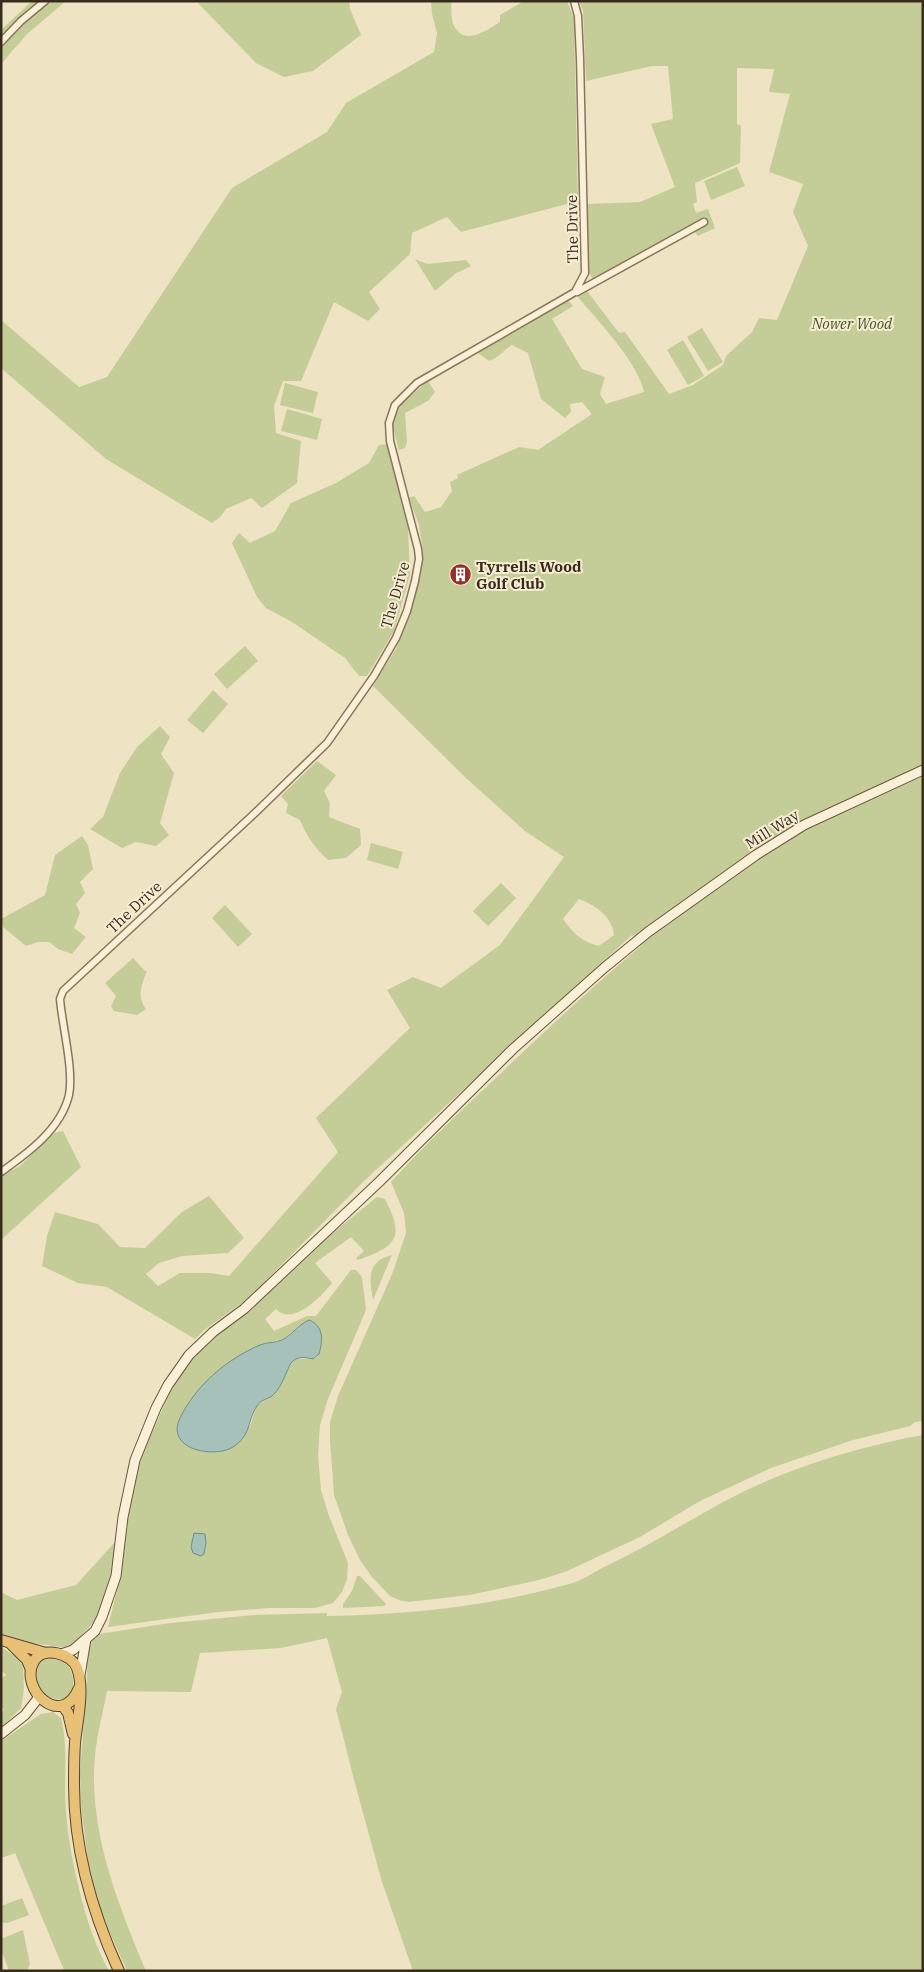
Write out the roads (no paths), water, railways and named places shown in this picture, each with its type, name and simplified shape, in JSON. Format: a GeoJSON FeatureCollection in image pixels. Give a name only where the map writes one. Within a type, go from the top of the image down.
{"type":"FeatureCollection","features":[{"type":"Feature","properties":{"kind":"highway"},"geometry":{"type":"LineString","coordinates":[[5,1641],[28,1660],[33,1687],[39,1697],[56,1706],[62,1706],[72,1702],[79,1688]]}},
{"type":"Feature","properties":{"kind":"highway"},"geometry":{"type":"LineString","coordinates":[[5,1641],[46,1653],[61,1654],[70,1658],[76,1666],[79,1676],[78,1725],[75,1743],[77,1837],[94,1912],[119,1971]]}},
{"type":"Feature","properties":{"kind":"highway"},"geometry":{"type":"LineString","coordinates":[[31,1670],[33,1661],[38,1656],[46,1653]]}},
{"type":"Feature","properties":{"kind":"highway"},"geometry":{"type":"LineString","coordinates":[[62,1706],[68,1713],[75,1743]]}},
{"type":"Feature","properties":{"kind":"main road","name":"Mill Way"},"geometry":{"type":"LineString","coordinates":[[86,1639],[95,1631],[102,1617],[116,1576],[129,1482],[145,1431],[168,1386],[189,1355],[213,1332],[244,1309],[513,1049],[604,968],[648,932],[756,855],[804,825],[923,770]]}},
{"type":"Feature","properties":{"kind":"main road"},"geometry":{"type":"LineString","coordinates":[[61,1654],[73,1650],[86,1639]]}},
{"type":"Feature","properties":{"kind":"main road"},"geometry":{"type":"LineString","coordinates":[[79,1676],[86,1639]]}},
{"type":"Feature","properties":{"kind":"main road"},"geometry":{"type":"LineString","coordinates":[[1,1734],[25,1715],[39,1697]]}},
{"type":"Feature","properties":{"kind":"street"},"geometry":{"type":"LineString","coordinates":[[1,42],[21,21],[45,1]]}},
{"type":"Feature","properties":{"kind":"street","name":"The Drive"},"geometry":{"type":"LineString","coordinates":[[1,1172],[28,1153],[49,1131],[62,1111],[69,1095],[69,1071],[60,999],[63,991],[321,751],[374,676],[396,638],[407,611],[419,560],[416,540],[390,442],[389,423],[395,406],[417,383],[575,292],[585,273],[580,58],[578,16],[574,1]]}},
{"type":"Feature","properties":{"kind":"street"},"geometry":{"type":"LineString","coordinates":[[575,292],[704,222]]}},
{"type":"Feature","properties":{"kind":"water"},"geometry":{"type":"Polygon","coordinates":[[[309,1320],[320,1330],[321,1344],[319,1354],[313,1359],[301,1358],[291,1363],[281,1385],[275,1393],[257,1406],[246,1433],[239,1443],[233,1447],[214,1452],[193,1449],[185,1444],[179,1437],[177,1429],[180,1418],[195,1395],[214,1374],[236,1358],[260,1345],[282,1340],[309,1320]]]}},
{"type":"Feature","properties":{"kind":"water"},"geometry":{"type":"Polygon","coordinates":[[[194,1533],[205,1534],[204,1554],[201,1556],[193,1553],[191,1547],[194,1533]]]}},
{"type":"Feature","properties":{"kind":"place","name":"Tyrrells Wood Golf Club"},"geometry":{"type":"Point","coordinates":[460,575]}},
{"type":"Feature","properties":{"kind":"park label","name":"Nower Wood"},"geometry":{"type":"Point","coordinates":[852,323]}}]}
